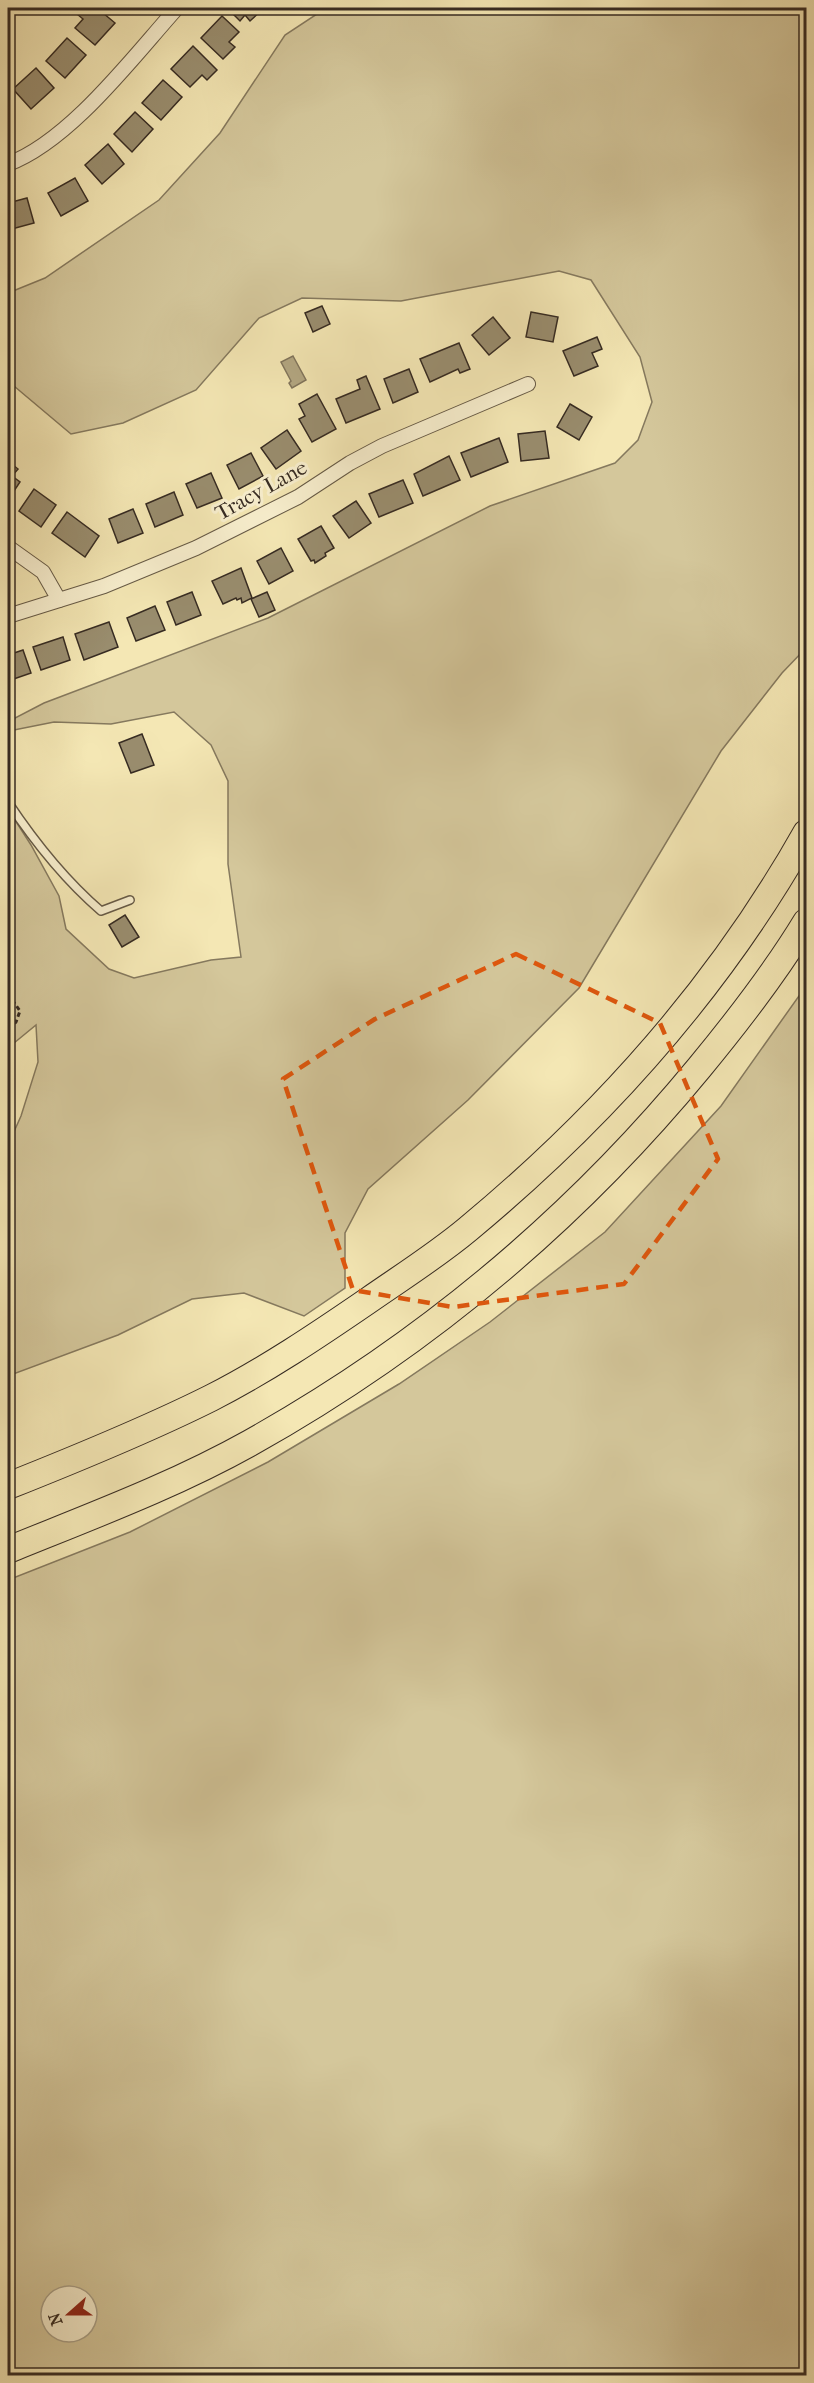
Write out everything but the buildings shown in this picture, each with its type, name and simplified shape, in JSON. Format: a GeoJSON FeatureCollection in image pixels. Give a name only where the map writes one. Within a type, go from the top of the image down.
{"type":"FeatureCollection","features":[{"type":"Feature","properties":{"kind":"highway"},"geometry":{"type":"LineString","coordinates":[[8,1486],[101,1449],[213,1397],[314,1338],[466,1231],[550,1158],[680,1020],[747,930],[807,833]]}},
{"type":"Feature","properties":{"kind":"highway"},"geometry":{"type":"LineString","coordinates":[[8,1550],[166,1484],[249,1443],[335,1391],[422,1334],[488,1282],[555,1223],[622,1157],[661,1114],[729,1031],[807,922]]}},
{"type":"Feature","properties":{"kind":"street"},"geometry":{"type":"LineString","coordinates":[[8,164],[37,148],[79,116],[177,8]]}},
{"type":"Feature","properties":{"kind":"street","name":"Tracy Lane"},"geometry":{"type":"LineString","coordinates":[[8,616],[104,586],[202,545],[298,497],[350,462],[382,446],[528,384]]}},
{"type":"Feature","properties":{"kind":"street"},"geometry":{"type":"LineString","coordinates":[[8,547],[43,572],[59,600]]}},
{"type":"Feature","properties":{"kind":"lane"},"geometry":{"type":"LineString","coordinates":[[8,802],[33,839],[87,899],[101,911],[130,900]]}},
{"type":"Feature","properties":{"kind":"path"},"geometry":{"type":"LineString","coordinates":[[8,994],[20,1011],[16,1022],[8,1029]]}},
{"type":"Feature","properties":{"kind":"highlighted area"},"geometry":{"type":"Polygon","coordinates":[[[516,954],[660,1023],[718,1159],[624,1284],[453,1307],[353,1290],[283,1079],[375,1019],[516,954]]]}},
{"type":"Feature","properties":{"kind":"shaded area"},"geometry":{"type":"Polygon","coordinates":[[[326,8],[806,8],[806,648],[782,673],[721,751],[579,988],[468,1100],[368,1189],[345,1233],[345,1288],[304,1316],[244,1293],[192,1299],[118,1335],[8,1376],[8,1145],[21,1116],[38,1062],[36,1025],[8,1048],[8,809],[59,896],[66,929],[109,969],[134,978],[211,960],[241,957],[228,864],[228,781],[211,745],[174,712],[111,724],[54,722],[9,731],[15,718],[44,703],[268,618],[490,506],[615,463],[638,440],[652,402],[640,357],[591,280],[559,271],[401,301],[302,298],[259,318],[196,390],[123,423],[71,434],[8,381],[8,293],[45,278],[159,200],[220,133],[285,35],[326,8]]]}},
{"type":"Feature","properties":{"kind":"shaded area"},"geometry":{"type":"Polygon","coordinates":[[[293,356],[306,380],[292,388],[289,383],[291,381],[281,362],[293,356]]]}},
{"type":"Feature","properties":{"kind":"shaded area"},"geometry":{"type":"Polygon","coordinates":[[[806,986],[806,2375],[8,2375],[8,1580],[130,1532],[268,1462],[399,1384],[490,1322],[605,1232],[721,1106],[806,986]]]}}]}
